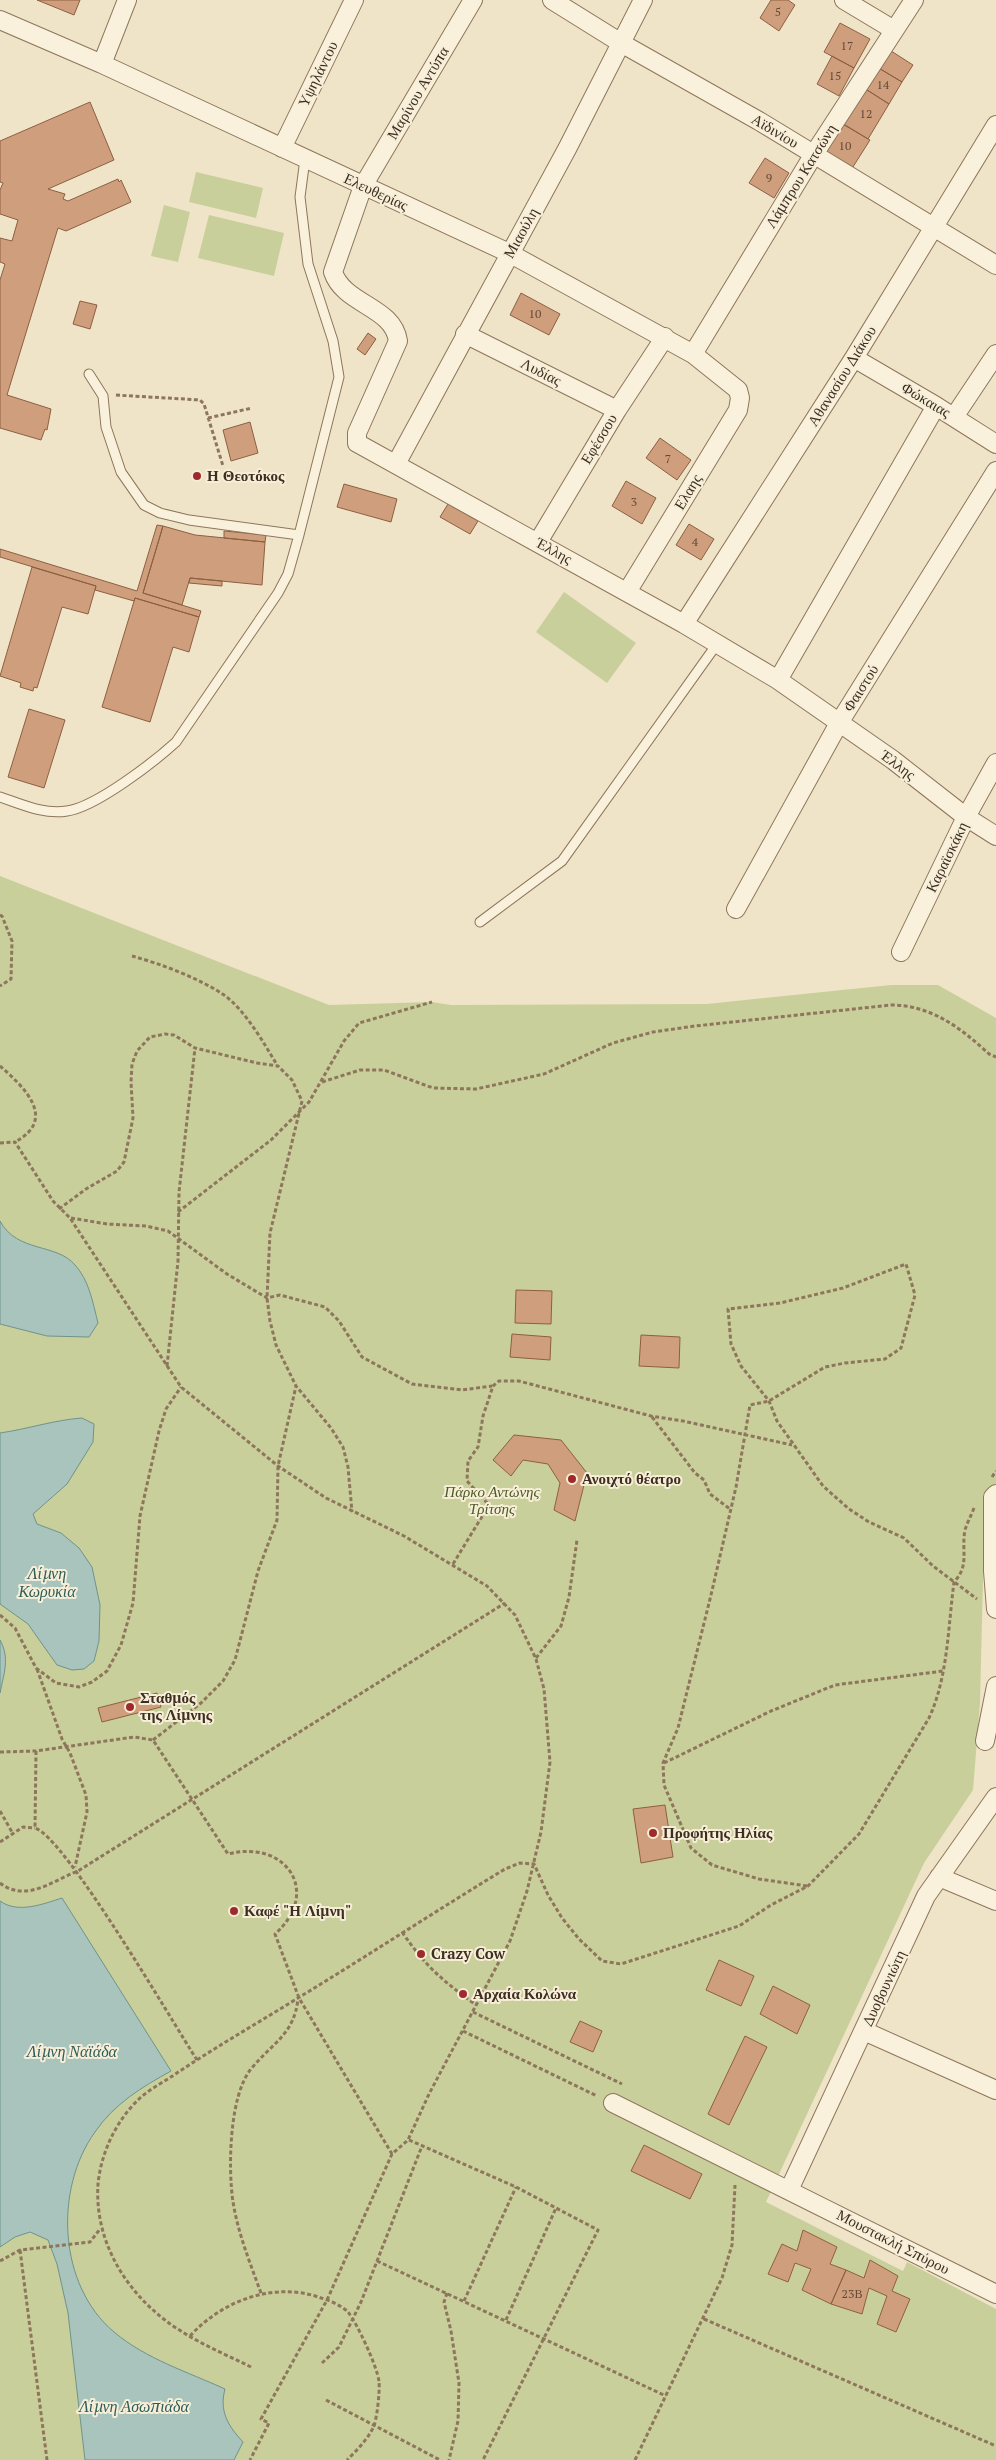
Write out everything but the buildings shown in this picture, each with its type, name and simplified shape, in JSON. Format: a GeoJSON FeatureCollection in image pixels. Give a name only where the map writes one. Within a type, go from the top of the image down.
{"type":"FeatureCollection","features":[{"type":"Feature","properties":{"kind":"street"},"geometry":{"type":"LineString","coordinates":[[102,64],[127,0]]}},
{"type":"Feature","properties":{"kind":"street","name":"Υψηλάντου"},"geometry":{"type":"LineString","coordinates":[[282,148],[354,0]]}},
{"type":"Feature","properties":{"kind":"street","name":"Μαρίνου Αντύπα"},"geometry":{"type":"LineString","coordinates":[[363,186],[474,0]]}},
{"type":"Feature","properties":{"kind":"street","name":"Αϊδινίου"},"geometry":{"type":"LineString","coordinates":[[552,0],[621,42],[759,120],[996,265]]}},
{"type":"Feature","properties":{"kind":"street","name":"Μιαούλη"},"geometry":{"type":"LineString","coordinates":[[396,464],[567,149],[643,0]]}},
{"type":"Feature","properties":{"kind":"street"},"geometry":{"type":"LineString","coordinates":[[844,0],[894,30]]}},
{"type":"Feature","properties":{"kind":"street","name":"Λάμπρου Κατσώνη"},"geometry":{"type":"LineString","coordinates":[[693,354],[814,154],[914,0]]}},
{"type":"Feature","properties":{"kind":"street","name":"Ελευθερίας"},"geometry":{"type":"LineString","coordinates":[[0,20],[102,64],[509,253],[665,337],[693,354],[738,390]]}},
{"type":"Feature","properties":{"kind":"street","name":"Αθανασίου Διάκου"},"geometry":{"type":"LineString","coordinates":[[684,624],[854,358],[996,124]]}},
{"type":"Feature","properties":{"kind":"street","name":"Έλλης"},"geometry":{"type":"LineString","coordinates":[[363,186],[333,272],[336,282],[344,290],[390,322],[396,330],[398,341],[357,433],[357,443],[684,624],[778,680],[893,760],[966,817],[996,836]]}},
{"type":"Feature","properties":{"kind":"street","name":"Λυδίας"},"geometry":{"type":"LineString","coordinates":[[465,334],[617,410]]}},
{"type":"Feature","properties":{"kind":"street","name":"Εφέσσου"},"geometry":{"type":"LineString","coordinates":[[538,542],[617,410],[665,337]]}},
{"type":"Feature","properties":{"kind":"street"},"geometry":{"type":"LineString","coordinates":[[954,417],[996,354]]}},
{"type":"Feature","properties":{"kind":"street","name":"Φώκαιας"},"geometry":{"type":"LineString","coordinates":[[854,358],[996,444]]}},
{"type":"Feature","properties":{"kind":"street","name":"Ελαης"},"geometry":{"type":"LineString","coordinates":[[627,592],[738,410],[740,398],[738,390]]}},
{"type":"Feature","properties":{"kind":"street"},"geometry":{"type":"LineString","coordinates":[[778,680],[936,406]]}},
{"type":"Feature","properties":{"kind":"street","name":"Φαιστού"},"geometry":{"type":"LineString","coordinates":[[736,909],[839,724],[996,472]]}},
{"type":"Feature","properties":{"kind":"street","name":"Καραϊσκάκη"},"geometry":{"type":"LineString","coordinates":[[901,952],[966,817],[996,763]]}},
{"type":"Feature","properties":{"kind":"street"},"geometry":{"type":"LineString","coordinates":[[988,1605],[993,1571],[992,1489]]}},
{"type":"Feature","properties":{"kind":"street"},"geometry":{"type":"LineString","coordinates":[[985,1741],[996,1686]]}},
{"type":"Feature","properties":{"kind":"street","name":"Δυοβουνιώτη"},"geometry":{"type":"LineString","coordinates":[[789,2190],[926,1896],[996,1797]]}},
{"type":"Feature","properties":{"kind":"street"},"geometry":{"type":"LineString","coordinates":[[939,1876],[996,1901]]}},
{"type":"Feature","properties":{"kind":"street"},"geometry":{"type":"LineString","coordinates":[[864,2031],[996,2090]]}},
{"type":"Feature","properties":{"kind":"street","name":"Μουστακλή Σπύρου"},"geometry":{"type":"LineString","coordinates":[[612,2103],[996,2294]]}},
{"type":"Feature","properties":{"kind":"lane"},"geometry":{"type":"LineString","coordinates":[[0,797],[48,812],[68,811],[123,783],[157,759],[176,742],[278,593],[288,574],[339,377],[333,341],[308,264],[300,197],[305,159]]}},
{"type":"Feature","properties":{"kind":"lane"},"geometry":{"type":"LineString","coordinates":[[89,374],[103,396],[106,427],[121,472],[144,505],[160,513],[189,520],[299,535]]}},
{"type":"Feature","properties":{"kind":"lane"},"geometry":{"type":"LineString","coordinates":[[480,922],[562,861],[717,644]]}},
{"type":"Feature","properties":{"kind":"path"},"geometry":{"type":"LineString","coordinates":[[103,396],[125,394],[200,400],[204,404],[223,466]]}},
{"type":"Feature","properties":{"kind":"path"},"geometry":{"type":"LineString","coordinates":[[208,418],[252,408]]}},
{"type":"Feature","properties":{"kind":"path"},"geometry":{"type":"LineString","coordinates":[[0,915],[12,941],[11,979],[0,986]]}},
{"type":"Feature","properties":{"kind":"path"},"geometry":{"type":"LineString","coordinates":[[132,956],[165,965],[224,996],[257,1031],[278,1066],[292,1080],[302,1101],[270,1233],[267,1298],[276,1345],[296,1386],[331,1428],[342,1447],[348,1467],[352,1512]]}},
{"type":"Feature","properties":{"kind":"path"},"geometry":{"type":"LineString","coordinates":[[178,1212],[271,1140],[309,1102],[344,1041],[359,1023],[432,1002]]}},
{"type":"Feature","properties":{"kind":"path"},"geometry":{"type":"LineString","coordinates":[[322,1082],[360,1070],[384,1070],[433,1088],[476,1089],[544,1074],[613,1043],[653,1032],[891,1005],[905,1005],[927,1010],[949,1021],[989,1054],[996,1057]]}},
{"type":"Feature","properties":{"kind":"path"},"geometry":{"type":"LineString","coordinates":[[60,1209],[86,1189],[117,1171],[124,1162],[133,1118],[132,1064],[142,1044],[150,1037],[165,1034],[180,1038],[195,1048],[257,1063],[278,1066]]}},
{"type":"Feature","properties":{"kind":"path"},"geometry":{"type":"LineString","coordinates":[[167,1367],[178,1261],[178,1212],[195,1048]]}},
{"type":"Feature","properties":{"kind":"path"},"geometry":{"type":"LineString","coordinates":[[0,1066],[26,1092],[36,1111],[33,1125],[14,1142],[0,1143]]}},
{"type":"Feature","properties":{"kind":"path"},"geometry":{"type":"LineString","coordinates":[[14,1142],[60,1209],[70,1218],[181,1387],[278,1466],[326,1498],[404,1536],[487,1586],[505,1603],[525,1632],[536,1658],[544,1689],[550,1762],[544,1813],[534,1864],[515,1928],[408,2140],[392,2154],[327,2300],[261,2419],[269,2423],[250,2460]]}},
{"type":"Feature","properties":{"kind":"path"},"geometry":{"type":"LineString","coordinates":[[70,1218],[107,1224],[161,1228],[168,1231],[226,1274],[267,1298],[280,1295],[325,1307],[339,1321],[362,1357],[412,1384],[462,1390],[492,1386],[499,1381],[519,1381],[651,1416],[683,1421],[793,1445]]}},
{"type":"Feature","properties":{"kind":"path"},"geometry":{"type":"LineString","coordinates":[[808,1886],[759,1879],[712,1865],[692,1848],[664,1785],[663,1763],[678,1728],[730,1509],[750,1405],[770,1401],[825,1367],[845,1362],[885,1359],[901,1348],[915,1295],[906,1264],[843,1288],[780,1303],[728,1309],[731,1344],[741,1366],[770,1401],[777,1421],[823,1486],[842,1503],[877,1527],[904,1538],[954,1582],[988,1605]]}},
{"type":"Feature","properties":{"kind":"path"},"geometry":{"type":"LineString","coordinates":[[0,1752],[36,1751],[134,1738],[153,1740],[201,1703],[223,1680],[235,1660],[258,1570],[277,1520],[278,1466],[296,1386]]}},
{"type":"Feature","properties":{"kind":"path"},"geometry":{"type":"LineString","coordinates":[[453,1564],[489,1505],[467,1481],[468,1461],[478,1447],[483,1416],[492,1386]]}},
{"type":"Feature","properties":{"kind":"path"},"geometry":{"type":"LineString","coordinates":[[36,1668],[56,1683],[79,1687],[98,1679],[107,1671],[117,1655],[133,1603],[140,1516],[159,1431],[166,1410],[181,1387]]}},
{"type":"Feature","properties":{"kind":"path"},"geometry":{"type":"LineString","coordinates":[[651,1416],[695,1473],[704,1480],[710,1494],[730,1509]]}},
{"type":"Feature","properties":{"kind":"path"},"geometry":{"type":"LineString","coordinates":[[992,1489],[996,1471]]}},
{"type":"Feature","properties":{"kind":"path"},"geometry":{"type":"LineString","coordinates":[[534,1864],[548,1895],[562,1918],[579,1939],[602,1961],[621,1964],[739,1926],[771,1905],[808,1886],[860,1834],[930,1718],[939,1693],[954,1582],[964,1567],[966,1529],[975,1504]]}},
{"type":"Feature","properties":{"kind":"path"},"geometry":{"type":"LineString","coordinates":[[536,1658],[561,1626],[569,1597],[577,1540]]}},
{"type":"Feature","properties":{"kind":"path"},"geometry":{"type":"LineString","coordinates":[[0,1883],[10,1890],[26,1892],[78,1871],[505,1603]]}},
{"type":"Feature","properties":{"kind":"path"},"geometry":{"type":"LineString","coordinates":[[0,1615],[15,1628],[36,1668],[86,1795],[87,1812],[75,1867]]}},
{"type":"Feature","properties":{"kind":"path"},"geometry":{"type":"LineString","coordinates":[[663,1763],[770,1711],[835,1685],[942,1670]]}},
{"type":"Feature","properties":{"kind":"path"},"geometry":{"type":"LineString","coordinates":[[153,1740],[194,1799],[228,1854],[247,1850],[272,1854],[287,1867],[292,1876],[296,1895],[295,1907],[290,1917],[275,1934],[298,1998],[392,2154]]}},
{"type":"Feature","properties":{"kind":"path"},"geometry":{"type":"LineString","coordinates":[[35,1828],[36,1751]]}},
{"type":"Feature","properties":{"kind":"path"},"geometry":{"type":"LineString","coordinates":[[0,1811],[12,1832]]}},
{"type":"Feature","properties":{"kind":"path"},"geometry":{"type":"LineString","coordinates":[[0,1842],[12,1832],[23,1827],[35,1828],[48,1836],[78,1871],[197,2060]]}},
{"type":"Feature","properties":{"kind":"path"},"geometry":{"type":"LineString","coordinates":[[250,2367],[190,2336],[158,2312],[127,2282],[109,2251],[101,2228],[99,2176],[106,2150],[117,2126],[138,2099],[197,2060],[505,1869],[520,1863],[534,1864]]}},
{"type":"Feature","properties":{"kind":"path"},"geometry":{"type":"LineString","coordinates":[[402,1932],[421,1959],[435,1974],[476,2006]]}},
{"type":"Feature","properties":{"kind":"path"},"geometry":{"type":"LineString","coordinates":[[261,2293],[246,2256],[233,2202],[231,2154],[234,2108],[242,2084],[251,2069],[282,2037],[296,2016],[298,1998]]}},
{"type":"Feature","properties":{"kind":"path"},"geometry":{"type":"LineString","coordinates":[[473,2012],[622,2084]]}},
{"type":"Feature","properties":{"kind":"path"},"geometry":{"type":"LineString","coordinates":[[463,2032],[612,2103]]}},
{"type":"Feature","properties":{"kind":"path"},"geometry":{"type":"LineString","coordinates":[[408,2140],[516,2187],[598,2230],[483,2460]]}},
{"type":"Feature","properties":{"kind":"path"},"geometry":{"type":"LineString","coordinates":[[322,2363],[339,2347],[352,2319],[422,2146]]}},
{"type":"Feature","properties":{"kind":"path"},"geometry":{"type":"LineString","coordinates":[[635,2460],[722,2278],[732,2245],[736,2192],[732,2164]]}},
{"type":"Feature","properties":{"kind":"path"},"geometry":{"type":"LineString","coordinates":[[464,2301],[516,2187]]}},
{"type":"Feature","properties":{"kind":"path"},"geometry":{"type":"LineString","coordinates":[[506,2320],[556,2208]]}},
{"type":"Feature","properties":{"kind":"path"},"geometry":{"type":"LineString","coordinates":[[0,2261],[20,2250],[90,2242],[101,2228]]}},
{"type":"Feature","properties":{"kind":"path"},"geometry":{"type":"LineString","coordinates":[[20,2250],[47,2460]]}},
{"type":"Feature","properties":{"kind":"path"},"geometry":{"type":"LineString","coordinates":[[377,2261],[666,2396]]}},
{"type":"Feature","properties":{"kind":"path"},"geometry":{"type":"LineString","coordinates":[[190,2336],[219,2313],[261,2293],[291,2290],[327,2300],[348,2312],[369,2351],[379,2382],[375,2426],[363,2444],[347,2460]]}},
{"type":"Feature","properties":{"kind":"path"},"geometry":{"type":"LineString","coordinates":[[447,2293],[444,2302],[452,2330],[459,2383],[458,2421],[450,2460]]}},
{"type":"Feature","properties":{"kind":"path"},"geometry":{"type":"LineString","coordinates":[[704,2319],[996,2446]]}},
{"type":"Feature","properties":{"kind":"path"},"geometry":{"type":"LineString","coordinates":[[326,2400],[440,2460]]}},
{"type":"Feature","properties":{"kind":"green space"},"geometry":{"type":"Polygon","coordinates":[[[196,172],[263,188],[256,218],[189,202],[196,172]]]}},
{"type":"Feature","properties":{"kind":"green space"},"geometry":{"type":"Polygon","coordinates":[[[164,205],[190,212],[178,262],[151,256],[164,205]]]}},
{"type":"Feature","properties":{"kind":"green space"},"geometry":{"type":"Polygon","coordinates":[[[209,215],[284,233],[274,276],[198,258],[209,215]]]}},
{"type":"Feature","properties":{"kind":"green space"},"geometry":{"type":"Polygon","coordinates":[[[564,592],[636,643],[607,683],[536,632],[564,592]]]}},
{"type":"Feature","properties":{"kind":"green space","name":"Πάρκο Αντώνης Τρίτσης"},"geometry":{"type":"Polygon","coordinates":[[[0,876],[329,1005],[432,1002],[451,1005],[707,1004],[891,985],[938,985],[996,1018],[996,1483],[985,1499],[980,1703],[973,1790],[924,1863],[766,2202],[903,2271],[907,2262],[996,2309],[996,2460],[0,2460],[0,876]]]}},
{"type":"Feature","properties":{"kind":"water"},"geometry":{"type":"Polygon","coordinates":[[[0,1221],[7,1231],[16,1238],[58,1253],[67,1258],[80,1271],[90,1292],[98,1323],[89,1337],[47,1336],[0,1324],[0,1221]]]}},
{"type":"Feature","properties":{"kind":"water","name":"Λίμνη Κωρυκία"},"geometry":{"type":"Polygon","coordinates":[[[82,1418],[94,1424],[93,1442],[67,1484],[33,1514],[37,1524],[61,1533],[79,1548],[92,1567],[100,1605],[99,1641],[94,1661],[84,1669],[72,1670],[57,1665],[28,1624],[0,1604],[0,1433],[82,1418]]]}},
{"type":"Feature","properties":{"kind":"water"},"geometry":{"type":"Polygon","coordinates":[[[0,1640],[5,1653],[5,1659],[0,1693],[0,1640]]]}},
{"type":"Feature","properties":{"kind":"water","name":"Λίμνη Ναϊάδα"},"geometry":{"type":"Polygon","coordinates":[[[62,1898],[171,2071],[139,2090],[111,2113],[95,2132],[82,2155],[73,2181],[68,2208],[68,2236],[73,2263],[82,2289],[95,2312],[126,2342],[153,2357],[225,2389],[223,2404],[226,2418],[243,2442],[234,2460],[85,2460],[68,2313],[57,2264],[48,2240],[30,2232],[15,2237],[0,2247],[0,1901],[15,1907],[31,1907],[62,1898]]]}},
{"type":"Feature","properties":{"kind":"place","name":"Η Θεοτόκος"},"geometry":{"type":"Point","coordinates":[197,476]}},
{"type":"Feature","properties":{"kind":"place","name":"Ανοιχτό θέατρο"},"geometry":{"type":"Point","coordinates":[572,1479]}},
{"type":"Feature","properties":{"kind":"place","name":"Σταθμός της Λίμνης"},"geometry":{"type":"Point","coordinates":[130,1707]}},
{"type":"Feature","properties":{"kind":"place","name":"Προφήτης Ηλίας"},"geometry":{"type":"Point","coordinates":[653,1833]}},
{"type":"Feature","properties":{"kind":"place","name":"Καφέ \"Η Λίμνη\""},"geometry":{"type":"Point","coordinates":[234,1911]}},
{"type":"Feature","properties":{"kind":"place","name":"Crazy Cow"},"geometry":{"type":"Point","coordinates":[421,1954]}},
{"type":"Feature","properties":{"kind":"place","name":"Αρχαία Κολώνα"},"geometry":{"type":"Point","coordinates":[463,1994]}},
{"type":"Feature","properties":{"kind":"water label","name":"Λίμνη Ασωπιάδα"},"geometry":{"type":"Point","coordinates":[134,2406]}}]}
